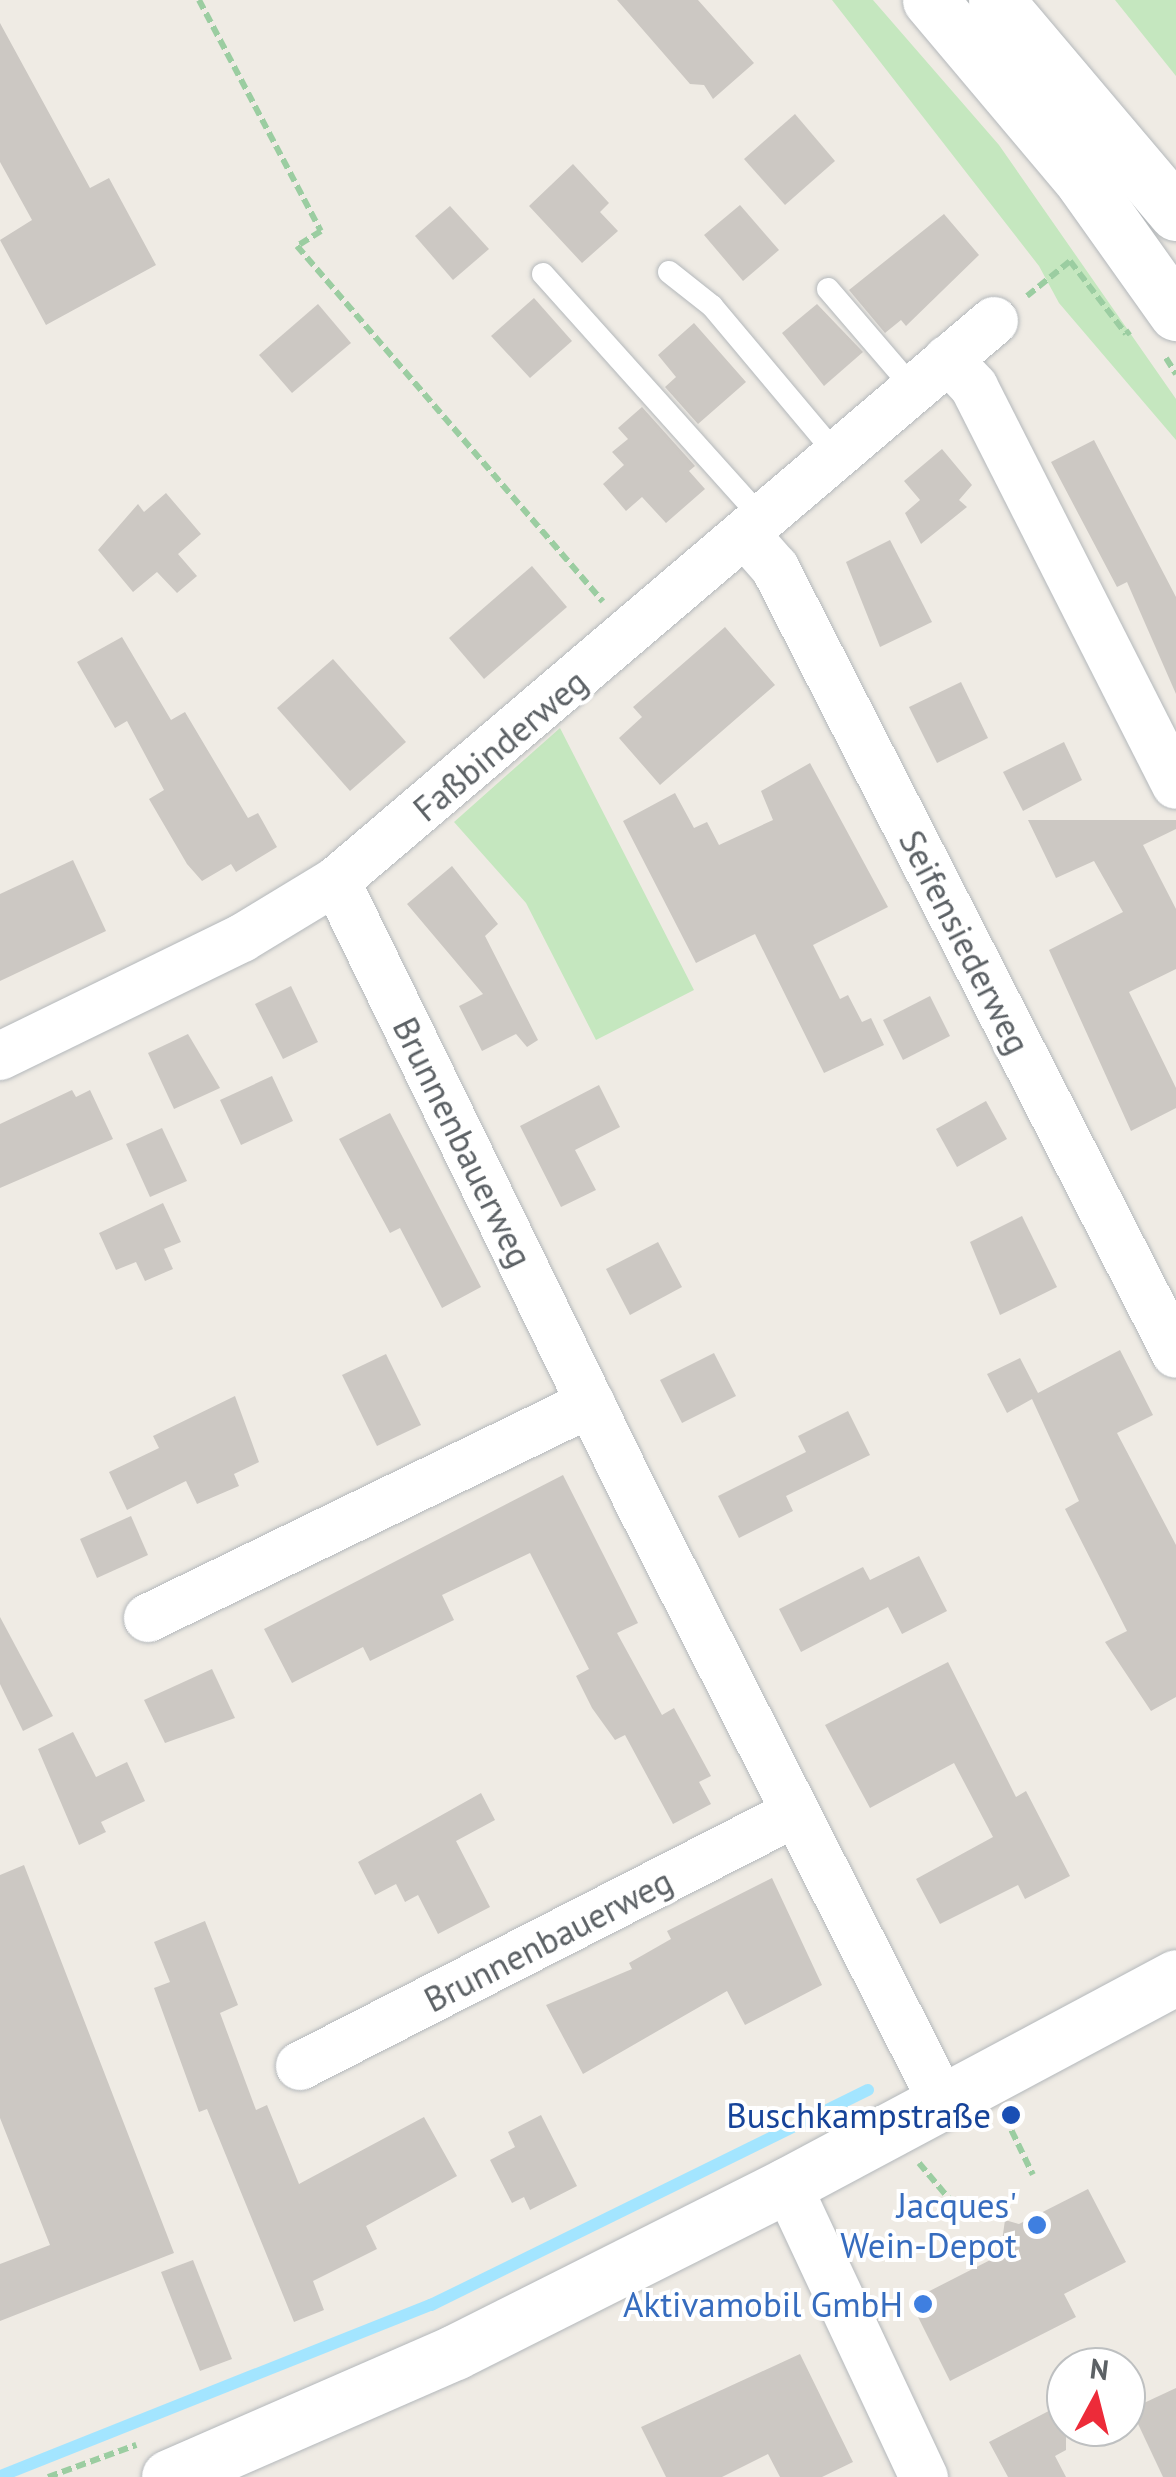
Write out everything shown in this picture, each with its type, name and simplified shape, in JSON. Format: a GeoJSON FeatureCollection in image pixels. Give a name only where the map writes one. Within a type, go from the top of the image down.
{"type":"FeatureCollection","features":[{"type":"Feature","properties":{"kind":"main road"},"geometry":{"type":"LineString","coordinates":[[930,0],[1083,182],[1159,318]]}},
{"type":"Feature","properties":{"kind":"main road"},"geometry":{"type":"LineString","coordinates":[[996,0],[1176,213]]}},
{"type":"Feature","properties":{"kind":"main road"},"geometry":{"type":"LineString","coordinates":[[169,2477],[368,2393],[787,2185],[1176,1977]]}},
{"type":"Feature","properties":{"kind":"street","name":"Faßbinderweg"},"geometry":{"type":"LineString","coordinates":[[0,1056],[242,938],[336,882],[994,321]]}},
{"type":"Feature","properties":{"kind":"street"},"geometry":{"type":"LineString","coordinates":[[931,374],[974,387],[1176,785]]}},
{"type":"Feature","properties":{"kind":"street","name":"Seifensiederweg"},"geometry":{"type":"LineString","coordinates":[[755,528],[1176,1354]]}},
{"type":"Feature","properties":{"kind":"street","name":"Brunnenbauerweg"},"geometry":{"type":"LineString","coordinates":[[336,882],[590,1403],[944,2103]]}},
{"type":"Feature","properties":{"kind":"street"},"geometry":{"type":"LineString","coordinates":[[148,1618],[590,1403]]}},
{"type":"Feature","properties":{"kind":"street","name":"Brunnenbauerweg"},"geometry":{"type":"LineString","coordinates":[[300,2066],[795,1813]]}},
{"type":"Feature","properties":{"kind":"street"},"geometry":{"type":"LineString","coordinates":[[787,2185],[924,2477]]}},
{"type":"Feature","properties":{"kind":"lane"},"geometry":{"type":"LineString","coordinates":[[670,272],[712,306],[838,456]]}},
{"type":"Feature","properties":{"kind":"lane"},"geometry":{"type":"LineString","coordinates":[[543,274],[755,528]]}},
{"type":"Feature","properties":{"kind":"lane"},"geometry":{"type":"LineString","coordinates":[[828,290],[931,374]]}},
{"type":"Feature","properties":{"kind":"path"},"geometry":{"type":"LineString","coordinates":[[199,0],[321,230],[298,246],[631,634]]}},
{"type":"Feature","properties":{"kind":"path"},"geometry":{"type":"LineString","coordinates":[[994,321],[1070,262],[1126,334],[1159,318]]}},
{"type":"Feature","properties":{"kind":"path"},"geometry":{"type":"LineString","coordinates":[[962,2214],[926,2180],[944,2103],[1034,2175]]}},
{"type":"Feature","properties":{"kind":"green space"},"geometry":{"type":"Polygon","coordinates":[[[832,0],[873,0],[999,145],[1176,399],[1176,440],[1059,303],[1039,266],[832,0]]]}},
{"type":"Feature","properties":{"kind":"green space"},"geometry":{"type":"Polygon","coordinates":[[[1115,0],[1176,0],[1176,76],[1115,0]]]}},
{"type":"Feature","properties":{"kind":"green space"},"geometry":{"type":"Polygon","coordinates":[[[560,728],[694,990],[596,1040],[526,903],[454,822],[560,728]]]}},
{"type":"Feature","properties":{"kind":"building"},"geometry":{"type":"Polygon","coordinates":[[[617,0],[698,0],[754,63],[713,99],[704,85],[690,84],[617,0]]]}},
{"type":"Feature","properties":{"kind":"building"},"geometry":{"type":"Polygon","coordinates":[[[0,23],[90,188],[109,178],[156,265],[46,325],[0,240],[32,220],[0,162],[0,23]]]}},
{"type":"Feature","properties":{"kind":"building"},"geometry":{"type":"Polygon","coordinates":[[[795,114],[835,161],[785,205],[744,159],[795,114]]]}},
{"type":"Feature","properties":{"kind":"building"},"geometry":{"type":"Polygon","coordinates":[[[573,164],[609,203],[600,212],[618,231],[582,263],[529,206],[573,164]]]}},
{"type":"Feature","properties":{"kind":"building"},"geometry":{"type":"Polygon","coordinates":[[[740,205],[779,250],[743,281],[704,235],[740,205]]]}},
{"type":"Feature","properties":{"kind":"building"},"geometry":{"type":"Polygon","coordinates":[[[450,206],[489,249],[453,280],[415,236],[450,206]]]}},
{"type":"Feature","properties":{"kind":"building"},"geometry":{"type":"Polygon","coordinates":[[[944,214],[979,255],[906,326],[901,320],[885,333],[849,290],[944,214]]]}},
{"type":"Feature","properties":{"kind":"building"},"geometry":{"type":"Polygon","coordinates":[[[534,298],[572,341],[530,378],[491,336],[534,298]]]}},
{"type":"Feature","properties":{"kind":"building"},"geometry":{"type":"Polygon","coordinates":[[[318,304],[351,343],[292,393],[259,355],[318,304]]]}},
{"type":"Feature","properties":{"kind":"building"},"geometry":{"type":"Polygon","coordinates":[[[817,304],[863,352],[824,386],[782,333],[817,304]]]}},
{"type":"Feature","properties":{"kind":"building"},"geometry":{"type":"Polygon","coordinates":[[[694,323],[746,382],[698,424],[665,387],[676,377],[658,355],[694,323]]]}},
{"type":"Feature","properties":{"kind":"building"},"geometry":{"type":"Polygon","coordinates":[[[642,407],[695,466],[689,471],[705,489],[666,523],[642,497],[626,511],[603,484],[624,465],[612,452],[628,439],[618,428],[642,407]]]}},
{"type":"Feature","properties":{"kind":"building"},"geometry":{"type":"Polygon","coordinates":[[[1094,440],[1176,597],[1176,694],[1127,582],[1117,587],[1051,462],[1094,440]]]}},
{"type":"Feature","properties":{"kind":"building"},"geometry":{"type":"Polygon","coordinates":[[[942,449],[972,485],[959,500],[967,507],[921,544],[905,513],[920,500],[904,481],[942,449]]]}},
{"type":"Feature","properties":{"kind":"building"},"geometry":{"type":"Polygon","coordinates":[[[166,493],[201,534],[178,554],[197,576],[177,593],[157,572],[133,592],[98,550],[138,504],[144,512],[166,493]]]}},
{"type":"Feature","properties":{"kind":"building"},"geometry":{"type":"Polygon","coordinates":[[[890,540],[932,622],[880,647],[846,562],[890,540]]]}},
{"type":"Feature","properties":{"kind":"building"},"geometry":{"type":"Polygon","coordinates":[[[532,566],[567,607],[484,679],[449,638],[532,566]]]}},
{"type":"Feature","properties":{"kind":"building"},"geometry":{"type":"Polygon","coordinates":[[[725,627],[775,685],[660,785],[619,738],[642,717],[633,707],[725,627]]]}},
{"type":"Feature","properties":{"kind":"building"},"geometry":{"type":"Polygon","coordinates":[[[122,637],[171,720],[185,712],[248,818],[258,813],[277,847],[236,872],[231,864],[202,881],[187,864],[149,799],[164,790],[127,721],[115,728],[77,662],[122,637]]]}},
{"type":"Feature","properties":{"kind":"building"},"geometry":{"type":"Polygon","coordinates":[[[333,659],[406,742],[350,791],[277,708],[333,659]]]}},
{"type":"Feature","properties":{"kind":"building"},"geometry":{"type":"Polygon","coordinates":[[[961,682],[988,738],[937,763],[909,707],[961,682]]]}},
{"type":"Feature","properties":{"kind":"building"},"geometry":{"type":"Polygon","coordinates":[[[1064,742],[1082,780],[1023,811],[1003,772],[1064,742]]]}},
{"type":"Feature","properties":{"kind":"building"},"geometry":{"type":"Polygon","coordinates":[[[810,763],[888,907],[813,945],[840,999],[848,995],[862,1022],[871,1018],[884,1045],[824,1073],[755,934],[696,963],[623,821],[675,793],[694,828],[707,822],[719,845],[773,820],[761,791],[810,763]]]}},
{"type":"Feature","properties":{"kind":"building"},"geometry":{"type":"Polygon","coordinates":[[[1028,820],[1176,820],[1176,829],[1143,845],[1176,909],[1176,969],[1129,992],[1176,1088],[1176,1108],[1131,1131],[1049,950],[1123,912],[1094,861],[1056,878],[1028,820]]]}},
{"type":"Feature","properties":{"kind":"building"},"geometry":{"type":"Polygon","coordinates":[[[73,860],[106,931],[0,981],[0,894],[73,860]]]}},
{"type":"Feature","properties":{"kind":"building"},"geometry":{"type":"Polygon","coordinates":[[[452,866],[498,924],[485,936],[538,1040],[527,1047],[516,1034],[482,1051],[459,1006],[483,994],[407,904],[452,866]]]}},
{"type":"Feature","properties":{"kind":"building"},"geometry":{"type":"Polygon","coordinates":[[[291,986],[318,1042],[283,1059],[255,1004],[291,986]]]}},
{"type":"Feature","properties":{"kind":"building"},"geometry":{"type":"Polygon","coordinates":[[[930,996],[950,1036],[903,1060],[883,1020],[930,996]]]}},
{"type":"Feature","properties":{"kind":"building"},"geometry":{"type":"Polygon","coordinates":[[[188,1034],[220,1088],[174,1109],[148,1053],[188,1034]]]}},
{"type":"Feature","properties":{"kind":"building"},"geometry":{"type":"Polygon","coordinates":[[[272,1076],[293,1121],[241,1145],[220,1100],[272,1076]]]}},
{"type":"Feature","properties":{"kind":"building"},"geometry":{"type":"Polygon","coordinates":[[[599,1085],[620,1127],[575,1150],[596,1190],[561,1207],[520,1126],[599,1085]]]}},
{"type":"Feature","properties":{"kind":"building"},"geometry":{"type":"Polygon","coordinates":[[[72,1090],[76,1097],[90,1090],[113,1139],[0,1188],[0,1124],[72,1090]]]}},
{"type":"Feature","properties":{"kind":"building"},"geometry":{"type":"Polygon","coordinates":[[[986,1101],[1007,1139],[957,1167],[936,1129],[986,1101]]]}},
{"type":"Feature","properties":{"kind":"building"},"geometry":{"type":"Polygon","coordinates":[[[390,1113],[481,1287],[442,1308],[400,1228],[390,1233],[339,1139],[390,1113]]]}},
{"type":"Feature","properties":{"kind":"building"},"geometry":{"type":"Polygon","coordinates":[[[162,1128],[187,1181],[150,1197],[126,1144],[162,1128]]]}},
{"type":"Feature","properties":{"kind":"building"},"geometry":{"type":"Polygon","coordinates":[[[163,1203],[181,1242],[164,1249],[173,1269],[145,1281],[136,1262],[116,1270],[99,1233],[163,1203]]]}},
{"type":"Feature","properties":{"kind":"building"},"geometry":{"type":"Polygon","coordinates":[[[1022,1216],[1057,1287],[1000,1315],[970,1242],[1022,1216]]]}},
{"type":"Feature","properties":{"kind":"building"},"geometry":{"type":"Polygon","coordinates":[[[658,1242],[682,1287],[630,1315],[606,1269],[658,1242]]]}},
{"type":"Feature","properties":{"kind":"building"},"geometry":{"type":"Polygon","coordinates":[[[1120,1350],[1153,1415],[1117,1433],[1176,1545],[1176,1697],[1151,1711],[1105,1642],[1127,1631],[1065,1509],[1079,1501],[1032,1399],[1007,1413],[987,1374],[1020,1358],[1038,1393],[1120,1350]]]}},
{"type":"Feature","properties":{"kind":"building"},"geometry":{"type":"Polygon","coordinates":[[[714,1353],[736,1396],[682,1423],[660,1380],[714,1353]]]}},
{"type":"Feature","properties":{"kind":"building"},"geometry":{"type":"Polygon","coordinates":[[[386,1354],[421,1425],[377,1446],[342,1375],[386,1354]]]}},
{"type":"Feature","properties":{"kind":"building"},"geometry":{"type":"Polygon","coordinates":[[[235,1396],[259,1462],[234,1474],[239,1486],[197,1504],[186,1481],[127,1510],[109,1472],[159,1448],[153,1436],[235,1396]]]}},
{"type":"Feature","properties":{"kind":"building"},"geometry":{"type":"Polygon","coordinates":[[[848,1411],[870,1455],[786,1496],[793,1511],[739,1538],[718,1496],[806,1452],[798,1436],[848,1411]]]}},
{"type":"Feature","properties":{"kind":"building"},"geometry":{"type":"Polygon","coordinates":[[[563,1475],[638,1623],[617,1633],[662,1715],[674,1708],[711,1776],[699,1782],[711,1804],[673,1824],[625,1735],[615,1740],[592,1708],[576,1676],[589,1669],[530,1553],[442,1595],[454,1620],[370,1661],[363,1647],[292,1683],[264,1629],[563,1475]]]}},
{"type":"Feature","properties":{"kind":"building"},"geometry":{"type":"Polygon","coordinates":[[[131,1516],[148,1555],[97,1578],[80,1539],[131,1516]]]}},
{"type":"Feature","properties":{"kind":"building"},"geometry":{"type":"Polygon","coordinates":[[[919,1556],[947,1611],[902,1634],[888,1607],[801,1652],[779,1609],[863,1567],[870,1580],[919,1556]]]}},
{"type":"Feature","properties":{"kind":"building"},"geometry":{"type":"Polygon","coordinates":[[[0,1617],[53,1716],[23,1731],[0,1684],[0,1617]]]}},
{"type":"Feature","properties":{"kind":"building"},"geometry":{"type":"Polygon","coordinates":[[[948,1662],[1016,1797],[1026,1791],[1070,1876],[1025,1899],[1018,1885],[940,1924],[916,1879],[993,1837],[954,1763],[870,1808],[825,1725],[948,1662]]]}},
{"type":"Feature","properties":{"kind":"building"},"geometry":{"type":"Polygon","coordinates":[[[212,1669],[235,1718],[165,1743],[144,1700],[212,1669]]]}},
{"type":"Feature","properties":{"kind":"building"},"geometry":{"type":"Polygon","coordinates":[[[73,1732],[96,1777],[127,1762],[145,1801],[101,1822],[106,1832],[79,1845],[38,1749],[73,1732]]]}},
{"type":"Feature","properties":{"kind":"building"},"geometry":{"type":"Polygon","coordinates":[[[481,1793],[495,1820],[456,1841],[490,1907],[438,1934],[418,1895],[405,1902],[396,1884],[375,1895],[358,1862],[481,1793]]]}},
{"type":"Feature","properties":{"kind":"building"},"geometry":{"type":"Polygon","coordinates":[[[24,1865],[174,2253],[0,2321],[0,2264],[50,2245],[0,2118],[0,1875],[24,1865]]]}},
{"type":"Feature","properties":{"kind":"building"},"geometry":{"type":"Polygon","coordinates":[[[772,1878],[822,1985],[745,2025],[727,1991],[583,2074],[546,2005],[632,1969],[629,1963],[671,1939],[667,1931],[772,1878]]]}},
{"type":"Feature","properties":{"kind":"building"},"geometry":{"type":"Polygon","coordinates":[[[205,1921],[238,2005],[220,2013],[256,2110],[267,2105],[299,2184],[424,2117],[457,2176],[366,2226],[377,2249],[313,2281],[324,2310],[294,2322],[207,2109],[199,2112],[154,1988],[170,1982],[154,1942],[205,1921]]]}},
{"type":"Feature","properties":{"kind":"building"},"geometry":{"type":"Polygon","coordinates":[[[541,2115],[577,2186],[530,2210],[524,2197],[512,2203],[490,2160],[515,2147],[508,2132],[541,2115]]]}},
{"type":"Feature","properties":{"kind":"building"},"geometry":{"type":"Polygon","coordinates":[[[1088,2189],[1126,2262],[1064,2294],[1076,2317],[950,2381],[910,2301],[1000,2255],[1005,2220],[1019,2224],[1088,2189]]]}},
{"type":"Feature","properties":{"kind":"building"},"geometry":{"type":"Polygon","coordinates":[[[193,2260],[232,2359],[200,2371],[161,2272],[193,2260]]]}},
{"type":"Feature","properties":{"kind":"building"},"geometry":{"type":"Polygon","coordinates":[[[800,2354],[853,2462],[822,2477],[780,2477],[768,2454],[722,2477],[666,2477],[641,2427],[800,2354]]]}},
{"type":"Feature","properties":{"kind":"building"},"geometry":{"type":"Polygon","coordinates":[[[1176,2388],[1176,2477],[1163,2477],[1146,2441],[1146,2402],[1176,2388]]]}},
{"type":"Feature","properties":{"kind":"building"},"geometry":{"type":"Polygon","coordinates":[[[1046,2412],[1046,2447],[1066,2447],[1055,2456],[1066,2477],[1008,2477],[989,2442],[1046,2412]]]}},
{"type":"Feature","properties":{"kind":"waterway"},"geometry":{"type":"LineString","coordinates":[[3,2475],[431,2305],[868,2090]]}},
{"type":"Feature","properties":{"kind":"place","name":"Buschkampstraße"},"geometry":{"type":"Point","coordinates":[1011,2115]}},
{"type":"Feature","properties":{"kind":"place","name":"Jacques' Wein-Depot"},"geometry":{"type":"Point","coordinates":[1037,2225]}},
{"type":"Feature","properties":{"kind":"place","name":"Aktivamobil GmbH"},"geometry":{"type":"Point","coordinates":[923,2304]}}]}
